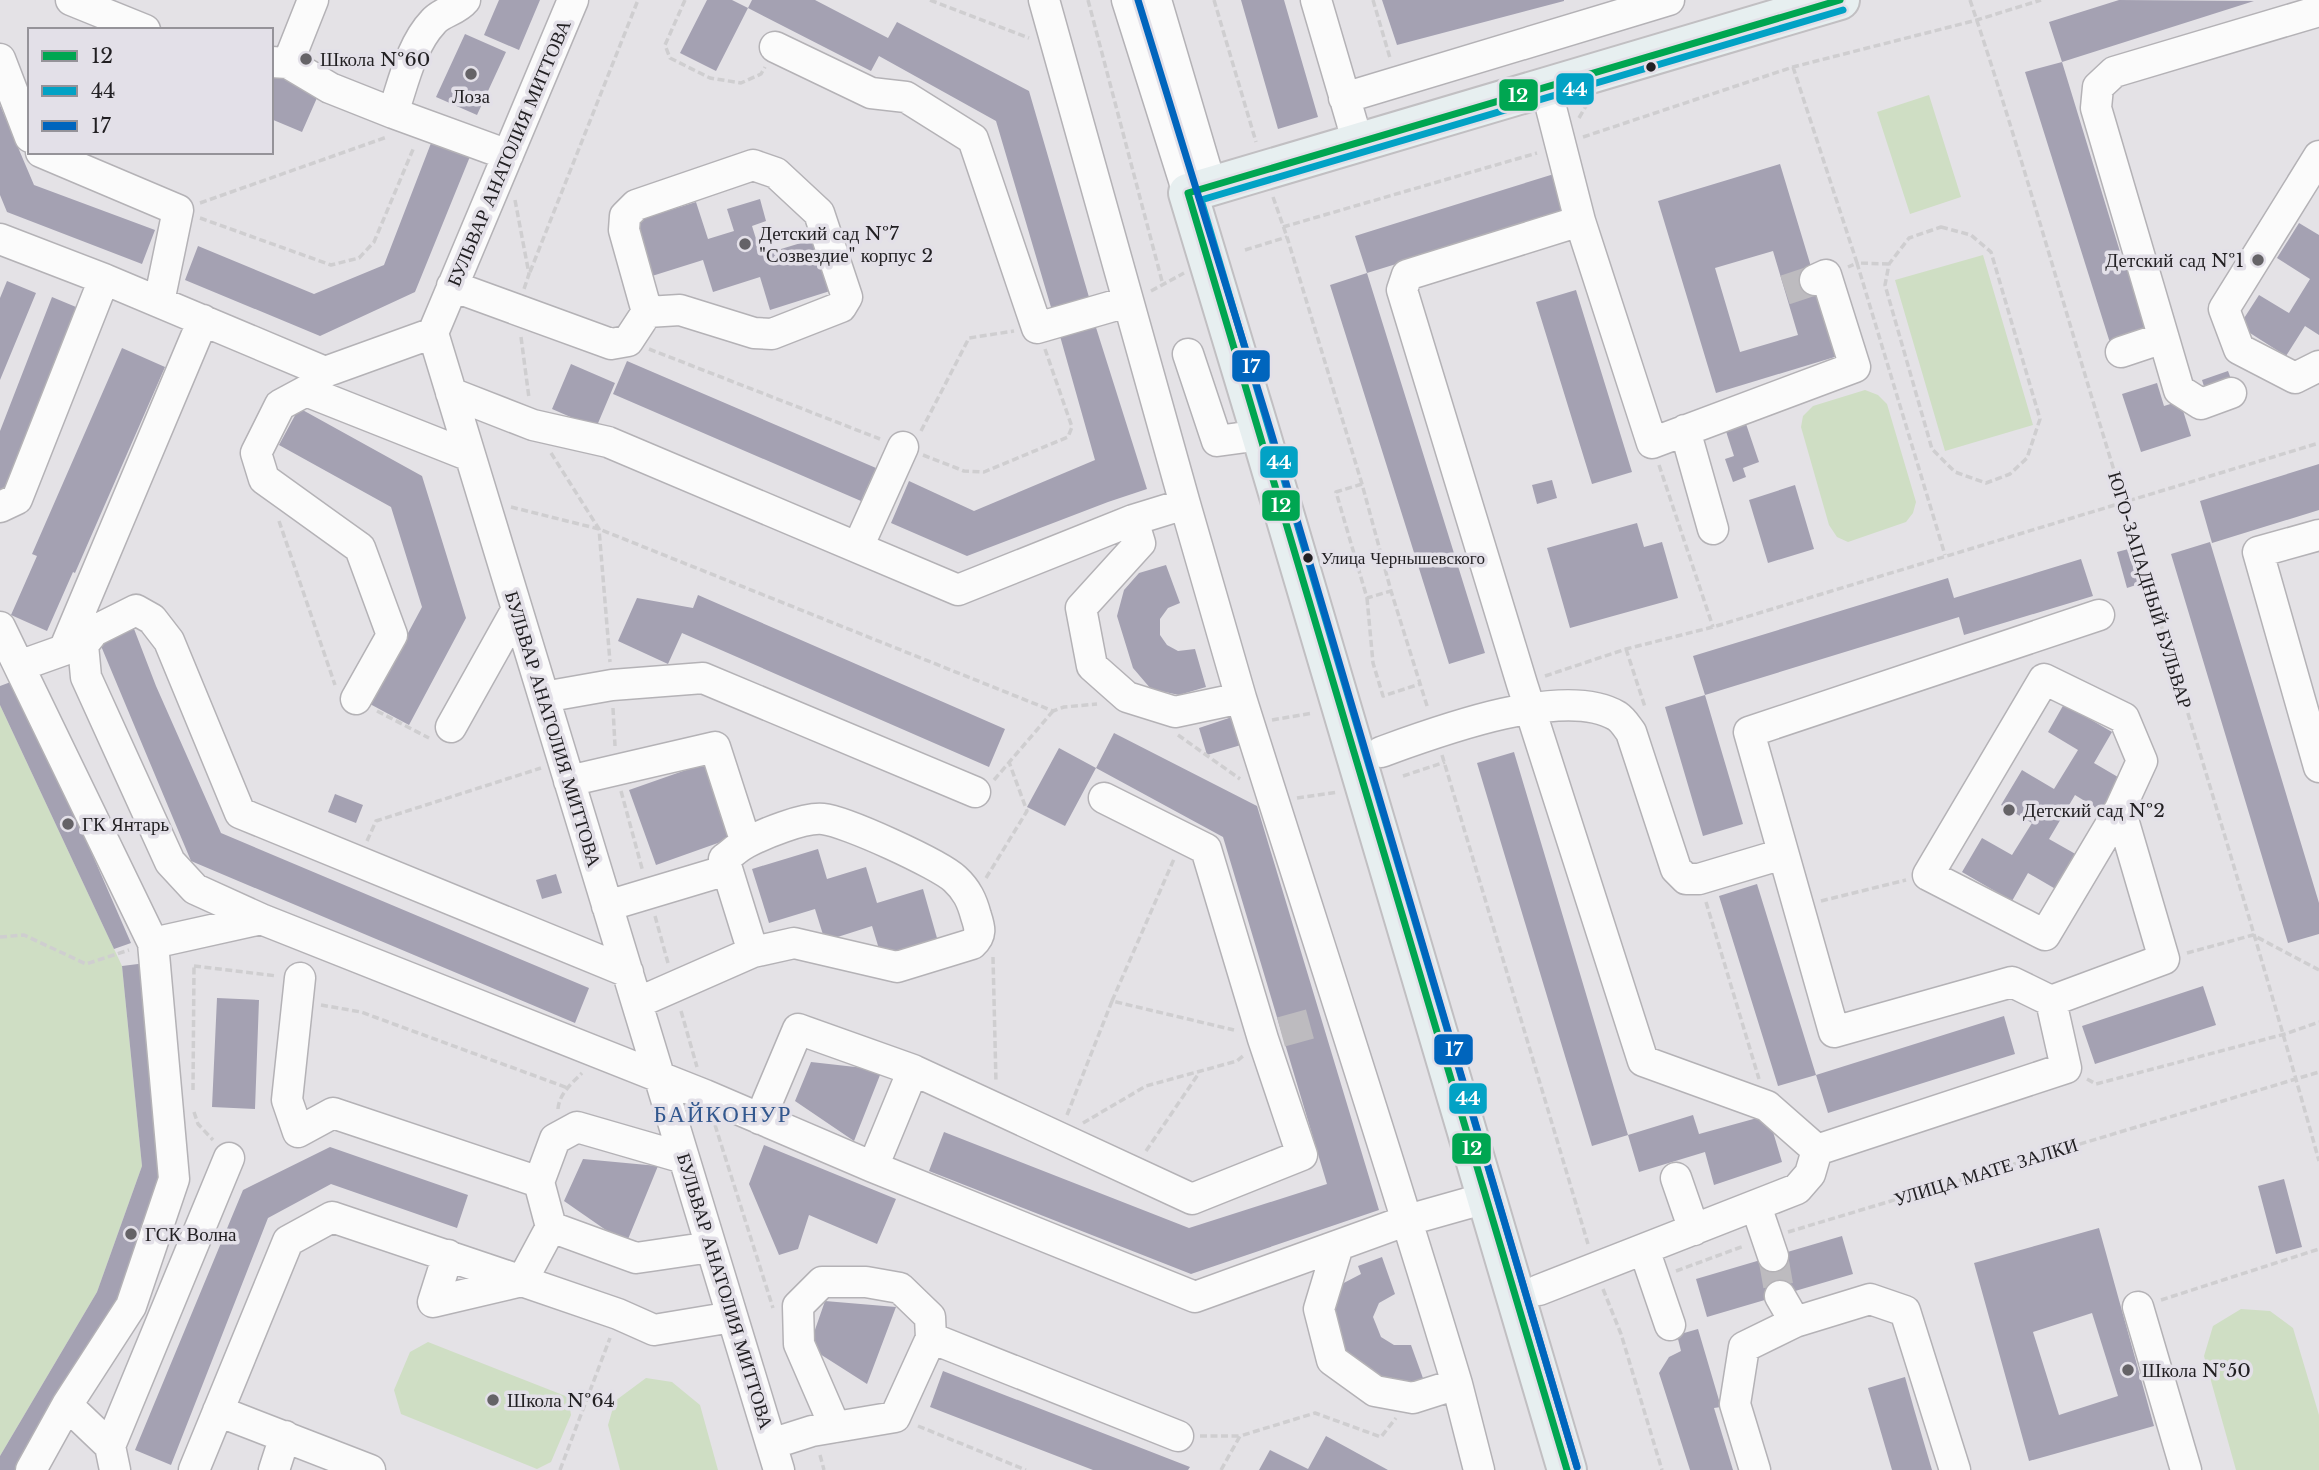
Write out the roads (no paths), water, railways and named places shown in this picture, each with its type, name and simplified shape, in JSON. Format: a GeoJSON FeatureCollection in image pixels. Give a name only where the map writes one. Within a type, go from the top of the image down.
{"type":"FeatureCollection","features":[{"type":"Feature","properties":{"kind":"main road"},"geometry":{"type":"LineString","coordinates":[[1199,190],[1840,0]]}},
{"type":"Feature","properties":{"kind":"main road"},"geometry":{"type":"LineString","coordinates":[[1199,190],[1261,435],[1372,769],[1539,1290],[1592,1470]]}},
{"type":"Feature","properties":{"kind":"main road"},"geometry":{"type":"LineString","coordinates":[[1199,190],[1285,421],[1372,769],[1486,1198],[1567,1470]]}},
{"type":"Feature","properties":{"kind":"street"},"geometry":{"type":"LineString","coordinates":[[71,0],[140,28]]}},
{"type":"Feature","properties":{"kind":"street"},"geometry":{"type":"LineString","coordinates":[[313,0],[280,62],[330,88],[508,155]]}},
{"type":"Feature","properties":{"kind":"street"},"geometry":{"type":"LineString","coordinates":[[393,113],[419,41],[434,19],[460,6],[465,0]]}},
{"type":"Feature","properties":{"kind":"street","name":"БУЛЬВАР АНАТОЛИЯ МИТТОВА"},"geometry":{"type":"LineString","coordinates":[[573,0],[433,333],[775,1457]]}},
{"type":"Feature","properties":{"kind":"street"},"geometry":{"type":"LineString","coordinates":[[1044,0],[1185,504],[1274,801],[1331,1018],[1408,1220],[1457,1384],[1479,1470]]}},
{"type":"Feature","properties":{"kind":"street"},"geometry":{"type":"LineString","coordinates":[[1127,0],[1199,190]]}},
{"type":"Feature","properties":{"kind":"street"},"geometry":{"type":"LineString","coordinates":[[1156,0],[1199,190]]}},
{"type":"Feature","properties":{"kind":"street"},"geometry":{"type":"LineString","coordinates":[[1316,0],[1358,143]]}},
{"type":"Feature","properties":{"kind":"street"},"geometry":{"type":"LineString","coordinates":[[1344,98],[1669,0]]}},
{"type":"Feature","properties":{"kind":"street"},"geometry":{"type":"LineString","coordinates":[[2231,394],[2201,404],[2179,390],[2096,108],[2098,87],[2114,72],[2272,12],[2319,11]]}},
{"type":"Feature","properties":{"kind":"street"},"geometry":{"type":"LineString","coordinates":[[775,47],[871,93],[906,97],[974,139],[1037,328],[1127,302]]}},
{"type":"Feature","properties":{"kind":"street"},"geometry":{"type":"LineString","coordinates":[[0,59],[28,132]]}},
{"type":"Feature","properties":{"kind":"street"},"geometry":{"type":"LineString","coordinates":[[1546,88],[1580,221],[1652,443],[1856,367],[1821,278]]}},
{"type":"Feature","properties":{"kind":"street"},"geometry":{"type":"LineString","coordinates":[[46,154],[178,210],[159,302]]}},
{"type":"Feature","properties":{"kind":"street"},"geometry":{"type":"LineString","coordinates":[[2319,156],[2224,309],[2239,349],[2295,378],[2319,366]]}},
{"type":"Feature","properties":{"kind":"street"},"geometry":{"type":"LineString","coordinates":[[452,286],[611,344],[628,341],[647,313],[624,230],[625,215],[636,205],[753,165],[776,173],[819,213],[847,297],[841,307],[772,334],[754,333],[680,310],[647,313]]}},
{"type":"Feature","properties":{"kind":"street"},"geometry":{"type":"LineString","coordinates":[[1580,221],[1408,275],[1402,290],[1526,696],[1643,1061],[1768,1106],[1817,1150]]}},
{"type":"Feature","properties":{"kind":"street"},"geometry":{"type":"LineString","coordinates":[[0,239],[104,279],[325,372],[433,333]]}},
{"type":"Feature","properties":{"kind":"street"},"geometry":{"type":"LineString","coordinates":[[0,508],[17,499],[104,279]]}},
{"type":"Feature","properties":{"kind":"street"},"geometry":{"type":"LineString","coordinates":[[19,666],[64,650],[203,320]]}},
{"type":"Feature","properties":{"kind":"street"},"geometry":{"type":"LineString","coordinates":[[2121,352],[2163,338]]}},
{"type":"Feature","properties":{"kind":"street"},"geometry":{"type":"LineString","coordinates":[[1188,354],[1217,441],[1261,435]]}},
{"type":"Feature","properties":{"kind":"street"},"geometry":{"type":"LineString","coordinates":[[356,699],[392,635],[360,548],[264,479],[256,453],[280,405],[306,391],[470,456]]}},
{"type":"Feature","properties":{"kind":"street"},"geometry":{"type":"LineString","coordinates":[[451,393],[533,425],[608,442],[958,590],[1133,520],[1185,504]]}},
{"type":"Feature","properties":{"kind":"street"},"geometry":{"type":"LineString","coordinates":[[1685,430],[1713,529]]}},
{"type":"Feature","properties":{"kind":"street"},"geometry":{"type":"LineString","coordinates":[[858,547],[907,449]]}},
{"type":"Feature","properties":{"kind":"street"},"geometry":{"type":"LineString","coordinates":[[1133,520],[1140,543],[1081,608],[1092,666],[1127,697],[1175,712],[1245,711]]}},
{"type":"Feature","properties":{"kind":"street"},"geometry":{"type":"LineString","coordinates":[[2319,535],[2258,552],[2319,766]]}},
{"type":"Feature","properties":{"kind":"street"},"geometry":{"type":"LineString","coordinates":[[451,727],[517,609]]}},
{"type":"Feature","properties":{"kind":"street"},"geometry":{"type":"LineString","coordinates":[[628,972],[240,813],[169,641],[152,619],[136,610],[94,631],[83,645],[86,677],[170,862],[195,889],[261,919],[705,1095],[873,1167],[1195,1297],[1408,1220],[1486,1198]]}},
{"type":"Feature","properties":{"kind":"street"},"geometry":{"type":"LineString","coordinates":[[2099,615],[1749,732],[1834,1032],[2012,982],[2051,1001],[2164,960],[2120,810],[2142,761],[2124,718],[2044,679],[1928,875],[2045,935],[2120,810]]}},
{"type":"Feature","properties":{"kind":"street"},"geometry":{"type":"LineString","coordinates":[[0,626],[153,943],[174,1179],[131,1306],[67,1405],[31,1470]]}},
{"type":"Feature","properties":{"kind":"street"},"geometry":{"type":"LineString","coordinates":[[544,696],[612,685],[703,678],[975,792]]}},
{"type":"Feature","properties":{"kind":"street"},"geometry":{"type":"LineString","coordinates":[[1372,769],[1435,733],[1526,696],[1572,706],[1599,708],[1619,718],[1631,733],[1676,869],[1686,879],[1699,879],[1783,855]]}},
{"type":"Feature","properties":{"kind":"street"},"geometry":{"type":"LineString","coordinates":[[566,771],[616,772],[715,747],[746,843]]}},
{"type":"Feature","properties":{"kind":"street"},"geometry":{"type":"LineString","coordinates":[[760,1119],[798,1028],[913,1070],[1192,1199],[1301,1155],[1272,1036],[1206,849],[1104,798]]}},
{"type":"Feature","properties":{"kind":"street"},"geometry":{"type":"LineString","coordinates":[[637,1003],[753,952],[794,943],[897,967],[972,944],[978,939],[981,929],[970,896],[955,878],[936,865],[839,822],[821,819],[799,823],[746,843],[724,859],[753,952]]}},
{"type":"Feature","properties":{"kind":"street"},"geometry":{"type":"LineString","coordinates":[[607,906],[727,870]]}},
{"type":"Feature","properties":{"kind":"street"},"geometry":{"type":"LineString","coordinates":[[153,943],[261,919]]}},
{"type":"Feature","properties":{"kind":"street"},"geometry":{"type":"LineString","coordinates":[[299,989],[287,1100],[298,1132],[333,1113],[539,1182]]}},
{"type":"Feature","properties":{"kind":"street"},"geometry":{"type":"LineString","coordinates":[[1817,1150],[2066,1068],[2051,1001]]}},
{"type":"Feature","properties":{"kind":"street"},"geometry":{"type":"LineString","coordinates":[[873,1167],[913,1070]]}},
{"type":"Feature","properties":{"kind":"street"},"geometry":{"type":"LineString","coordinates":[[448,1255],[433,1302],[522,1281],[551,1227],[539,1182],[555,1139],[577,1127],[684,1158]]}},
{"type":"Feature","properties":{"kind":"street"},"geometry":{"type":"LineString","coordinates":[[1539,1290],[1797,1189],[1810,1174],[1817,1150]]}},
{"type":"Feature","properties":{"kind":"street"},"geometry":{"type":"LineString","coordinates":[[67,1405],[112,1458],[229,1158]]}},
{"type":"Feature","properties":{"kind":"street"},"geometry":{"type":"LineString","coordinates":[[1676,1178],[1694,1230]]}},
{"type":"Feature","properties":{"kind":"street"},"geometry":{"type":"LineString","coordinates":[[1756,1206],[1770,1247]]}},
{"type":"Feature","properties":{"kind":"street"},"geometry":{"type":"LineString","coordinates":[[194,1470],[288,1241],[332,1217],[618,1314],[654,1330],[733,1317]]}},
{"type":"Feature","properties":{"kind":"street"},"geometry":{"type":"LineString","coordinates":[[551,1227],[636,1258],[711,1247]]}},
{"type":"Feature","properties":{"kind":"street"},"geometry":{"type":"LineString","coordinates":[[1338,1246],[1319,1309],[1332,1360],[1375,1391],[1413,1398],[1457,1384]]}},
{"type":"Feature","properties":{"kind":"street"},"geometry":{"type":"LineString","coordinates":[[1644,1249],[1670,1325]]}},
{"type":"Feature","properties":{"kind":"street"},"geometry":{"type":"LineString","coordinates":[[775,1457],[824,1429],[894,1417],[931,1338],[930,1317],[900,1288],[866,1282],[822,1282],[798,1306],[799,1344],[824,1429]]}},
{"type":"Feature","properties":{"kind":"street"},"geometry":{"type":"LineString","coordinates":[[1780,1296],[1795,1322]]}},
{"type":"Feature","properties":{"kind":"street"},"geometry":{"type":"LineString","coordinates":[[1755,1470],[1735,1404],[1744,1347],[1795,1322],[1870,1299],[1905,1311],[1955,1470]]}},
{"type":"Feature","properties":{"kind":"street"},"geometry":{"type":"LineString","coordinates":[[2138,1307],[2186,1470]]}},
{"type":"Feature","properties":{"kind":"street"},"geometry":{"type":"LineString","coordinates":[[931,1338],[1178,1436]]}},
{"type":"Feature","properties":{"kind":"street"},"geometry":{"type":"LineString","coordinates":[[218,1411],[370,1470]]}},
{"type":"Feature","properties":{"kind":"street"},"geometry":{"type":"LineString","coordinates":[[274,1470],[285,1436]]}},
{"type":"Feature","properties":{"kind":"tunnel"},"geometry":{"type":"LineString","coordinates":[[1785,290],[1815,280]]}},
{"type":"Feature","properties":{"kind":"tunnel"},"geometry":{"type":"LineString","coordinates":[[1281,1032],[1321,1021]]}},
{"type":"Feature","properties":{"kind":"tunnel"},"geometry":{"type":"LineString","coordinates":[[1773,1256],[1780,1296]]}},
{"type":"Feature","properties":{"kind":"place","name":"Школа №60"},"geometry":{"type":"Point","coordinates":[306,59]}},
{"type":"Feature","properties":{"kind":"place","name":"Лоза"},"geometry":{"type":"Point","coordinates":[471,74]}},
{"type":"Feature","properties":{"kind":"place","name":"Детский сад №7 \"Созвездие\" корпус 2"},"geometry":{"type":"Point","coordinates":[745,244]}},
{"type":"Feature","properties":{"kind":"place","name":"Детский сад №1"},"geometry":{"type":"Point","coordinates":[2258,260]}},
{"type":"Feature","properties":{"kind":"place","name":"Улица Чернышевского"},"geometry":{"type":"Point","coordinates":[1308,558]}},
{"type":"Feature","properties":{"kind":"place","name":"Детский сад №2"},"geometry":{"type":"Point","coordinates":[2009,810]}},
{"type":"Feature","properties":{"kind":"place","name":"ГК Янтарь"},"geometry":{"type":"Point","coordinates":[68,824]}},
{"type":"Feature","properties":{"kind":"place","name":"ГСК Волна"},"geometry":{"type":"Point","coordinates":[131,1234]}},
{"type":"Feature","properties":{"kind":"place","name":"Школа №50"},"geometry":{"type":"Point","coordinates":[2128,1370]}},
{"type":"Feature","properties":{"kind":"place","name":"Школа №64"},"geometry":{"type":"Point","coordinates":[493,1400]}},
{"type":"Feature","properties":{"kind":"district","name":"БАЙКОНУР"},"geometry":{"type":"Point","coordinates":[723,1114]}}]}
